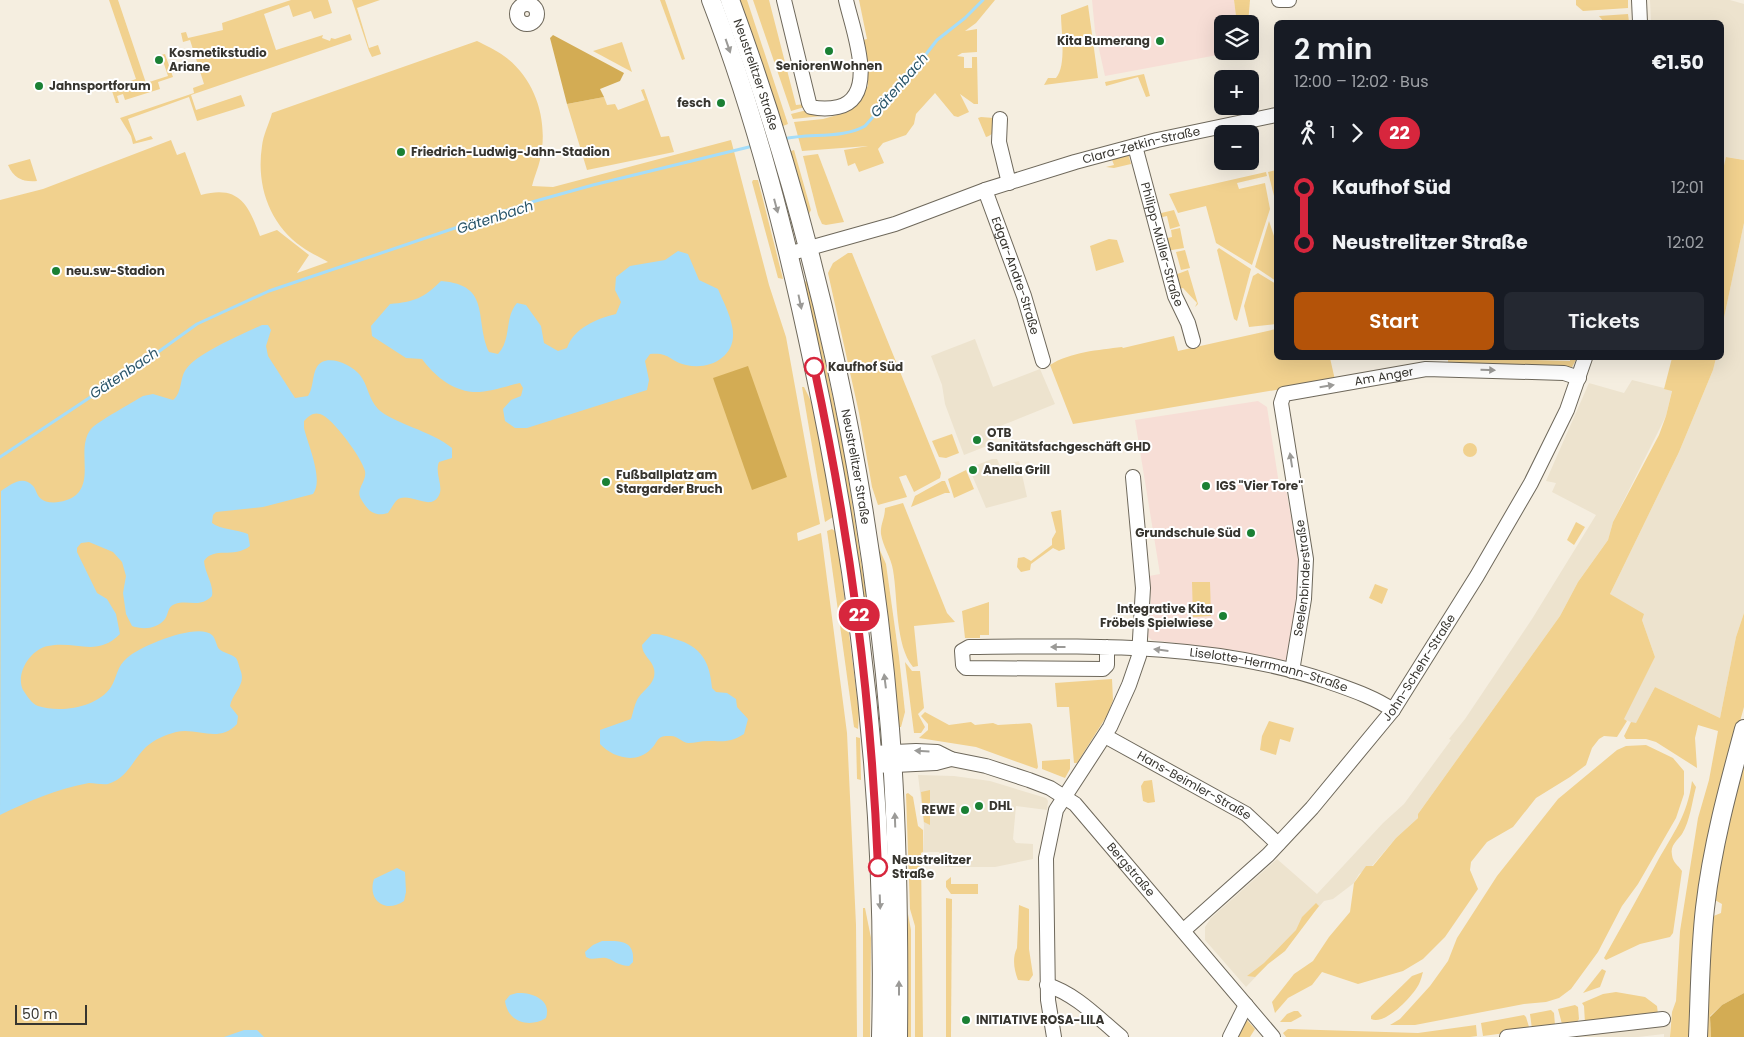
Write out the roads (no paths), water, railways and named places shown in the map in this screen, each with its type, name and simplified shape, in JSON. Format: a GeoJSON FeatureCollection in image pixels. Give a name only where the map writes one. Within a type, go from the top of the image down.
{"type":"FeatureCollection","features":[{"type":"Feature","properties":{"kind":"main road","name":"Neustrelitzer Straße"},"geometry":{"type":"LineString","coordinates":[[711,0],[730,52],[763,159],[788,254],[845,520],[860,626],[873,760],[880,910],[881,1037]]}},
{"type":"Feature","properties":{"kind":"main road","name":"Neustrelitzer Straße"},"geometry":{"type":"LineString","coordinates":[[730,0],[773,128],[808,249],[842,399],[862,507],[886,688],[892,758],[898,1037]]}},
{"type":"Feature","properties":{"kind":"main road"},"geometry":{"type":"LineString","coordinates":[[1698,1037],[1700,965],[1705,907],[1720,825],[1744,729]]}},
{"type":"Feature","properties":{"kind":"street"},"geometry":{"type":"LineString","coordinates":[[784,0],[809,103],[812,107],[826,109],[846,104],[856,95],[860,86],[861,68],[846,0]]}},
{"type":"Feature","properties":{"kind":"street"},"geometry":{"type":"LineString","coordinates":[[1279,0],[1289,0]]}},
{"type":"Feature","properties":{"kind":"street"},"geometry":{"type":"LineString","coordinates":[[1639,0],[1640,20]]}},
{"type":"Feature","properties":{"kind":"street","name":"Clara-Zetkin-Straße"},"geometry":{"type":"LineString","coordinates":[[788,254],[895,224],[1009,182],[1135,146],[1274,115]]}},
{"type":"Feature","properties":{"kind":"street"},"geometry":{"type":"LineString","coordinates":[[1000,119],[999,142],[1009,182]]}},
{"type":"Feature","properties":{"kind":"street","name":"Philipp-Müller-Straße"},"geometry":{"type":"LineString","coordinates":[[1135,146],[1175,296],[1188,323],[1193,341]]}},
{"type":"Feature","properties":{"kind":"street","name":"Edgar-Andre-Straße"},"geometry":{"type":"LineString","coordinates":[[985,190],[1024,296],[1043,361]]}},
{"type":"Feature","properties":{"kind":"street","name":"John-Schehr-Straße"},"geometry":{"type":"LineString","coordinates":[[1184,930],[1278,844],[1312,808],[1392,710],[1477,576],[1531,483],[1556,433],[1585,360]]}},
{"type":"Feature","properties":{"kind":"street","name":"Am Anger"},"geometry":{"type":"LineString","coordinates":[[1282,398],[1288,392],[1426,369],[1564,373],[1579,378]]}},
{"type":"Feature","properties":{"kind":"street","name":"Seelenbinderstraße"},"geometry":{"type":"LineString","coordinates":[[1282,398],[1306,559],[1305,591],[1292,671]]}},
{"type":"Feature","properties":{"kind":"street"},"geometry":{"type":"LineString","coordinates":[[1054,1037],[1048,985],[1045,868],[1053,818],[1064,796],[1105,736],[1129,685],[1140,648],[1143,588],[1133,477]]}},
{"type":"Feature","properties":{"kind":"street","name":"Liselotte-Herrmann-Straße"},"geometry":{"type":"LineString","coordinates":[[1029,668],[966,668],[963,665],[962,651],[969,647],[1107,647],[1140,648],[1228,658],[1292,671],[1348,688],[1380,702],[1392,710]]}},
{"type":"Feature","properties":{"kind":"street"},"geometry":{"type":"LineString","coordinates":[[1029,647],[1029,668],[1103,669],[1107,665],[1107,647]]}},
{"type":"Feature","properties":{"kind":"street","name":"Hans-Beimler-Straße"},"geometry":{"type":"LineString","coordinates":[[1105,736],[1246,814],[1278,844]]}},
{"type":"Feature","properties":{"kind":"street","name":"Bergstraße"},"geometry":{"type":"LineString","coordinates":[[873,760],[892,758],[936,763],[951,759],[1009,773],[1045,786],[1064,796],[1084,812],[1184,930],[1246,1005],[1265,1034]]}},
{"type":"Feature","properties":{"kind":"street"},"geometry":{"type":"LineString","coordinates":[[1048,985],[1060,989],[1074,998],[1121,1037]]}},
{"type":"Feature","properties":{"kind":"street"},"geometry":{"type":"LineString","coordinates":[[1230,1037],[1246,1005]]}},
{"type":"Feature","properties":{"kind":"street"},"geometry":{"type":"LineString","coordinates":[[1507,1037],[1663,1019]]}},
{"type":"Feature","properties":{"kind":"water"},"geometry":{"type":"Polygon","coordinates":[[[678,251],[688,254],[699,280],[718,289],[732,326],[733,336],[727,353],[721,359],[705,366],[686,365],[662,354],[650,354],[645,361],[649,380],[647,390],[527,428],[515,428],[505,421],[503,409],[511,400],[521,396],[523,388],[520,383],[484,391],[465,391],[444,381],[422,359],[406,358],[372,336],[371,326],[390,304],[418,298],[441,281],[457,284],[468,289],[475,297],[489,352],[498,354],[502,348],[513,309],[517,303],[526,305],[541,326],[544,343],[558,351],[567,348],[575,335],[587,325],[616,314],[621,302],[615,290],[616,277],[630,266],[665,260],[678,251]]]}},
{"type":"Feature","properties":{"kind":"water"},"geometry":{"type":"Polygon","coordinates":[[[262,325],[268,325],[271,330],[266,346],[268,356],[295,398],[308,396],[316,368],[322,362],[327,360],[337,361],[348,365],[360,375],[375,405],[384,414],[444,442],[452,448],[452,458],[439,462],[440,493],[438,497],[434,501],[429,502],[402,498],[397,500],[388,513],[379,514],[372,512],[366,507],[359,492],[365,475],[363,465],[332,422],[320,414],[313,414],[304,421],[304,428],[316,471],[316,488],[313,494],[263,507],[216,512],[213,515],[212,523],[248,534],[250,546],[237,552],[213,554],[204,561],[212,592],[212,596],[207,600],[198,603],[172,605],[165,619],[154,627],[141,628],[132,626],[126,614],[123,593],[126,576],[122,562],[113,552],[89,542],[81,543],[77,548],[77,552],[97,593],[107,599],[116,614],[120,634],[103,645],[94,647],[58,645],[48,646],[36,652],[26,663],[21,676],[23,690],[30,700],[38,706],[57,709],[67,709],[88,704],[105,694],[111,687],[121,664],[134,653],[156,642],[182,633],[205,632],[212,635],[219,649],[236,658],[238,662],[242,679],[230,706],[238,716],[237,724],[223,733],[208,734],[184,731],[164,736],[146,747],[125,773],[115,781],[108,784],[89,783],[54,792],[0,815],[1,491],[16,482],[24,481],[33,486],[39,496],[48,502],[63,501],[76,495],[84,481],[85,445],[91,429],[107,417],[143,396],[153,394],[173,400],[178,393],[187,368],[193,362],[222,344],[262,325]]]}},
{"type":"Feature","properties":{"kind":"water"},"geometry":{"type":"Polygon","coordinates":[[[652,634],[664,635],[684,642],[698,651],[709,670],[712,688],[716,692],[727,693],[736,699],[737,707],[748,719],[744,734],[726,741],[688,743],[673,736],[663,736],[645,754],[631,758],[617,756],[600,744],[600,730],[631,719],[637,700],[652,682],[654,669],[642,649],[642,645],[652,634]]]}},
{"type":"Feature","properties":{"kind":"water"},"geometry":{"type":"Polygon","coordinates":[[[397,868],[405,872],[406,892],[404,901],[390,906],[379,903],[373,893],[374,879],[397,868]]]}},
{"type":"Feature","properties":{"kind":"water"},"geometry":{"type":"Polygon","coordinates":[[[602,941],[620,942],[629,945],[633,954],[633,962],[629,966],[621,965],[606,958],[591,959],[586,957],[585,952],[593,945],[602,941]]]}},
{"type":"Feature","properties":{"kind":"water"},"geometry":{"type":"Polygon","coordinates":[[[517,993],[534,995],[543,1001],[547,1011],[546,1018],[533,1023],[515,1019],[510,1014],[505,1001],[510,995],[517,993]]]}},
{"type":"Feature","properties":{"kind":"water"},"geometry":{"type":"Polygon","coordinates":[[[244,1030],[257,1030],[264,1037],[224,1037],[244,1030]]]}},
{"type":"Feature","properties":{"kind":"waterway","name":"Gätenbach"},"geometry":{"type":"LineString","coordinates":[[784,139],[847,133],[865,126],[910,75],[937,40],[965,18],[983,0]]}},
{"type":"Feature","properties":{"kind":"waterway","name":"Gätenbach"},"geometry":{"type":"LineString","coordinates":[[0,457],[154,355],[197,324],[269,291],[532,202],[753,146]]}},
{"type":"Feature","properties":{"kind":"place","name":"Kita Bumerang"},"geometry":{"type":"Point","coordinates":[1160,41]}},
{"type":"Feature","properties":{"kind":"place","name":"SeniorenWohnen"},"geometry":{"type":"Point","coordinates":[829,51]}},
{"type":"Feature","properties":{"kind":"place","name":"Kosmetikstudio Ariane"},"geometry":{"type":"Point","coordinates":[159,60]}},
{"type":"Feature","properties":{"kind":"place","name":"Jahnsportforum"},"geometry":{"type":"Point","coordinates":[39,86]}},
{"type":"Feature","properties":{"kind":"place","name":"fesch"},"geometry":{"type":"Point","coordinates":[721,103]}},
{"type":"Feature","properties":{"kind":"place","name":"Friedrich-Ludwig-Jahn-Stadion"},"geometry":{"type":"Point","coordinates":[401,152]}},
{"type":"Feature","properties":{"kind":"place","name":"neu.sw-Stadion"},"geometry":{"type":"Point","coordinates":[56,271]}},
{"type":"Feature","properties":{"kind":"place","name":"Kaufhof Süd"},"geometry":{"type":"Point","coordinates":[814,367]}},
{"type":"Feature","properties":{"kind":"place","name":"OTB Sanitätsfachgeschäft GHD"},"geometry":{"type":"Point","coordinates":[977,440]}},
{"type":"Feature","properties":{"kind":"place","name":"Anella Grill"},"geometry":{"type":"Point","coordinates":[973,470]}},
{"type":"Feature","properties":{"kind":"place","name":"Fußballplatz am Stargarder Bruch"},"geometry":{"type":"Point","coordinates":[606,482]}},
{"type":"Feature","properties":{"kind":"place","name":"IGS \"Vier Tore\""},"geometry":{"type":"Point","coordinates":[1206,486]}},
{"type":"Feature","properties":{"kind":"place","name":"Grundschule Süd"},"geometry":{"type":"Point","coordinates":[1251,533]}},
{"type":"Feature","properties":{"kind":"place","name":"Integrative Kita Fröbels Spielwiese"},"geometry":{"type":"Point","coordinates":[1223,616]}},
{"type":"Feature","properties":{"kind":"place","name":"DHL"},"geometry":{"type":"Point","coordinates":[979,806]}},
{"type":"Feature","properties":{"kind":"place","name":"REWE"},"geometry":{"type":"Point","coordinates":[965,810]}},
{"type":"Feature","properties":{"kind":"place","name":"Neustrelitzer Straße"},"geometry":{"type":"Point","coordinates":[878,867]}},
{"type":"Feature","properties":{"kind":"place","name":"INITIATIVE ROSA-LILA"},"geometry":{"type":"Point","coordinates":[966,1020]}}]}
